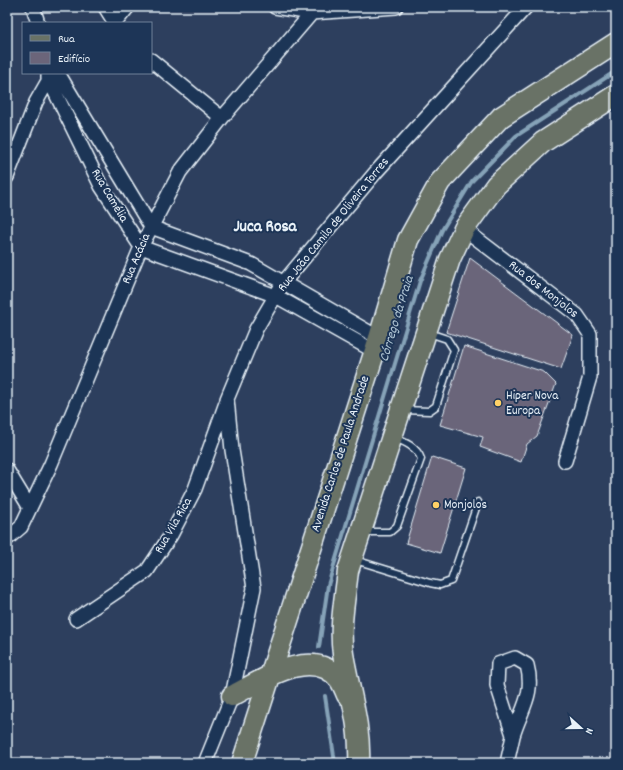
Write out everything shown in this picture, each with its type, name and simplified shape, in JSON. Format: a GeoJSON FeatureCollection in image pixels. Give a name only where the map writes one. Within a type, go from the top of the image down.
{"type":"FeatureCollection","features":[{"type":"Feature","properties":{"kind":"main road","name":"Avenida Carlos de Paula Andrade"},"geometry":{"type":"LineString","coordinates":[[242,763],[408,240],[440,182],[501,117],[616,43]]}},
{"type":"Feature","properties":{"kind":"main road"},"geometry":{"type":"LineString","coordinates":[[359,763],[354,710],[343,652],[343,611],[348,571],[450,259],[464,229],[496,185],[543,142],[616,95]]}},
{"type":"Feature","properties":{"kind":"main road"},"geometry":{"type":"LineString","coordinates":[[232,696],[269,676],[289,668],[307,664],[325,667],[339,679],[354,710]]}},
{"type":"Feature","properties":{"kind":"street"},"geometry":{"type":"LineString","coordinates":[[33,7],[38,22]]}},
{"type":"Feature","properties":{"kind":"street"},"geometry":{"type":"LineString","coordinates":[[105,7],[114,22]]}},
{"type":"Feature","properties":{"kind":"street"},"geometry":{"type":"LineString","coordinates":[[116,22],[128,7]]}},
{"type":"Feature","properties":{"kind":"street"},"geometry":{"type":"LineString","coordinates":[[275,7],[314,10],[396,7]]}},
{"type":"Feature","properties":{"kind":"street","name":"Rua João Camilo de Oliveira Torres"},"geometry":{"type":"LineString","coordinates":[[205,763],[232,696],[254,588],[232,450],[227,400],[256,329],[283,283],[376,172],[518,9]]}},
{"type":"Feature","properties":{"kind":"street","name":"Rua Acácia"},"geometry":{"type":"LineString","coordinates":[[7,539],[20,527],[51,464],[141,248],[180,172],[222,118],[314,10]]}},
{"type":"Feature","properties":{"kind":"street"},"geometry":{"type":"LineString","coordinates":[[152,61],[222,118]]}},
{"type":"Feature","properties":{"kind":"street"},"geometry":{"type":"LineString","coordinates":[[7,177],[36,102],[52,74]]}},
{"type":"Feature","properties":{"kind":"street","name":"Rua Camélia"},"geometry":{"type":"LineString","coordinates":[[52,74],[151,227]]}},
{"type":"Feature","properties":{"kind":"street","name":"Rua Camélia"},"geometry":{"type":"LineString","coordinates":[[52,74],[101,186],[141,248]]}},
{"type":"Feature","properties":{"kind":"street"},"geometry":{"type":"LineString","coordinates":[[151,227],[251,264],[283,283],[376,344]]}},
{"type":"Feature","properties":{"kind":"street","name":"Rua dos Monjolos"},"geometry":{"type":"LineString","coordinates":[[464,229],[577,315],[590,334],[590,377],[565,461]]}},
{"type":"Feature","properties":{"kind":"street"},"geometry":{"type":"LineString","coordinates":[[141,248],[276,296],[376,344]]}},
{"type":"Feature","properties":{"kind":"street","name":"Rua Vila Rica"},"geometry":{"type":"LineString","coordinates":[[76,619],[147,571],[172,535],[195,489],[227,400]]}},
{"type":"Feature","properties":{"kind":"street"},"geometry":{"type":"LineString","coordinates":[[7,470],[30,508]]}},
{"type":"Feature","properties":{"kind":"street"},"geometry":{"type":"LineString","coordinates":[[507,763],[513,735],[529,697],[531,678],[527,665],[515,658],[498,664],[497,685],[513,735]]}},
{"type":"Feature","properties":{"kind":"lane"},"geometry":{"type":"LineString","coordinates":[[400,411],[429,411],[436,406],[454,350],[447,340],[426,331]]}},
{"type":"Feature","properties":{"kind":"lane"},"geometry":{"type":"LineString","coordinates":[[360,532],[390,532],[397,526],[421,459],[419,453],[407,443],[392,438]]}},
{"type":"Feature","properties":{"kind":"lane"},"geometry":{"type":"LineString","coordinates":[[352,559],[430,583],[440,585],[451,581],[478,502]]}},
{"type":"Feature","properties":{"kind":"building"},"geometry":{"type":"Polygon","coordinates":[[[470,258],[573,335],[561,369],[446,332],[470,258]]]}},
{"type":"Feature","properties":{"kind":"building","name":"Hiper Nova Europa"},"geometry":{"type":"Polygon","coordinates":[[[464,346],[544,372],[556,384],[537,436],[527,444],[521,462],[480,447],[483,437],[440,425],[464,346]]]}},
{"type":"Feature","properties":{"kind":"building","name":"Monjolos"},"geometry":{"type":"Polygon","coordinates":[[[432,457],[466,468],[440,553],[406,543],[432,457]]]}},
{"type":"Feature","properties":{"kind":"waterway","name":"Córrego da Praia"},"geometry":{"type":"LineString","coordinates":[[319,647],[328,585],[420,281],[442,230],[472,181],[516,136],[616,71]]}},
{"type":"Feature","properties":{"kind":"waterway","name":"Córrego da Praia"},"geometry":{"type":"LineString","coordinates":[[325,696],[335,763]]}},
{"type":"Feature","properties":{"kind":"place","name":"Hiper Nova Europa"},"geometry":{"type":"Point","coordinates":[498,403]}},
{"type":"Feature","properties":{"kind":"place","name":"Monjolos"},"geometry":{"type":"Point","coordinates":[436,505]}},
{"type":"Feature","properties":{"kind":"district","name":"Juca Rosa"},"geometry":{"type":"Point","coordinates":[265,228]}}]}
